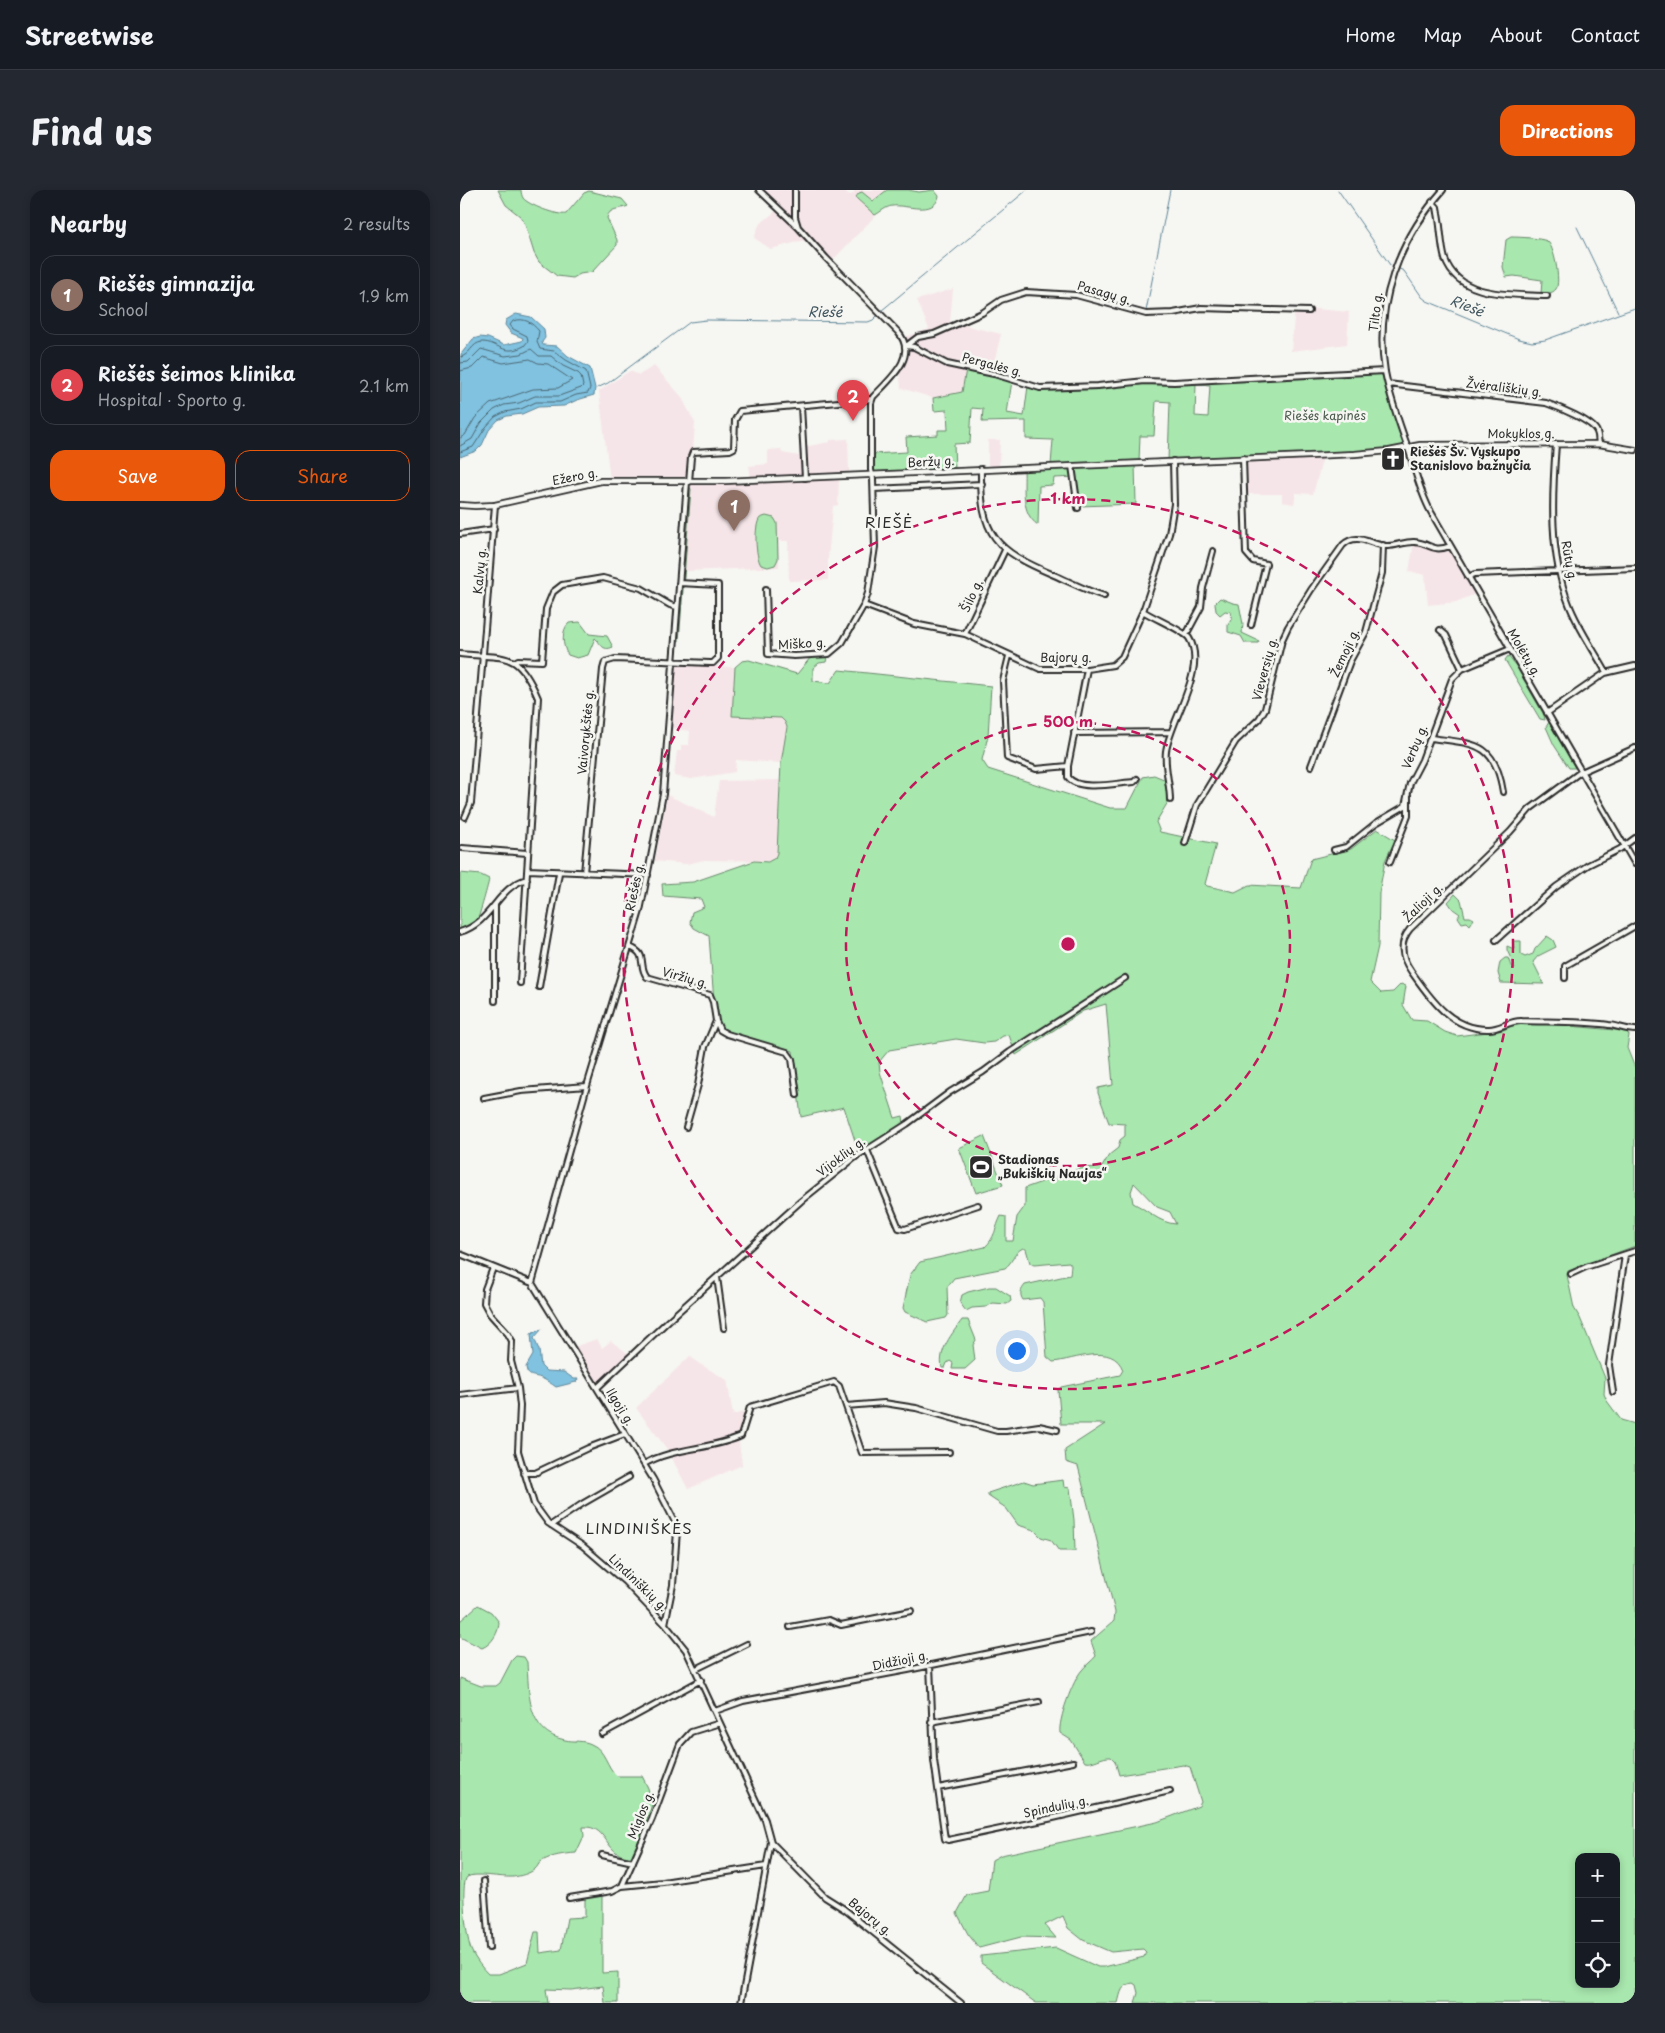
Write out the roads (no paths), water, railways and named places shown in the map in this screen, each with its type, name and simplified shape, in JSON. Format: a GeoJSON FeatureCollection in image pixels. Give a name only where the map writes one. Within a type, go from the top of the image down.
{"type":"FeatureCollection","features":[{"type":"Feature","properties":{"kind":"main road","name":"Mokyklos g."},"geometry":{"type":"LineString","coordinates":[[1243,458],[1362,454],[1420,445],[1599,444],[1635,450]]}},
{"type":"Feature","properties":{"kind":"main road","name":"Beržų g."},"geometry":{"type":"LineString","coordinates":[[688,482],[1243,458]]}},
{"type":"Feature","properties":{"kind":"main road","name":"Ežero g."},"geometry":{"type":"LineString","coordinates":[[460,505],[495,505],[597,482],[688,482]]}},
{"type":"Feature","properties":{"kind":"street"},"geometry":{"type":"LineString","coordinates":[[688,482],[693,452],[730,450],[734,448],[735,420],[740,411],[872,399],[903,362],[906,353],[906,346],[902,336],[798,227],[759,190]]}},
{"type":"Feature","properties":{"kind":"street"},"geometry":{"type":"LineString","coordinates":[[795,190],[794,217],[798,227]]}},
{"type":"Feature","properties":{"kind":"street","name":"Tilto g."},"geometry":{"type":"LineString","coordinates":[[1407,447],[1392,403],[1385,371],[1383,348],[1386,299],[1395,267],[1415,226],[1442,190]]}},
{"type":"Feature","properties":{"kind":"street"},"geometry":{"type":"LineString","coordinates":[[1432,202],[1437,207],[1444,257],[1457,279],[1465,285],[1478,290],[1547,296]]}},
{"type":"Feature","properties":{"kind":"street","name":"Pasagų g."},"geometry":{"type":"LineString","coordinates":[[906,346],[918,337],[934,334],[982,313],[1001,300],[1026,292],[1076,295],[1146,314],[1173,313],[1201,308],[1308,311]]}},
{"type":"Feature","properties":{"kind":"street","name":"Pergalės g."},"geometry":{"type":"LineString","coordinates":[[906,346],[914,347],[947,364],[994,374],[1028,386],[1051,388],[1110,386],[1145,381],[1174,382],[1385,371]]}},
{"type":"Feature","properties":{"kind":"street","name":"Žvėrališkių g."},"geometry":{"type":"LineString","coordinates":[[1388,384],[1546,403],[1562,409],[1591,425],[1597,432],[1599,444]]}},
{"type":"Feature","properties":{"kind":"street","name":"Miško g."},"geometry":{"type":"LineString","coordinates":[[766,589],[767,652],[770,656],[832,653],[842,643],[864,605],[870,582],[875,547],[870,418],[872,399]]}},
{"type":"Feature","properties":{"kind":"street"},"geometry":{"type":"LineString","coordinates":[[801,406],[805,478]]}},
{"type":"Feature","properties":{"kind":"street","name":"Rūtų g."},"geometry":{"type":"LineString","coordinates":[[1556,444],[1554,521],[1556,551],[1560,571],[1568,604],[1606,672]]}},
{"type":"Feature","properties":{"kind":"street","name":"Molėtų g."},"geometry":{"type":"LineString","coordinates":[[1407,447],[1424,500],[1635,864]]}},
{"type":"Feature","properties":{"kind":"street"},"geometry":{"type":"LineString","coordinates":[[1243,458],[1246,553],[1253,560],[1266,564],[1251,625]]}},
{"type":"Feature","properties":{"kind":"street"},"geometry":{"type":"LineString","coordinates":[[1170,800],[1166,752],[1171,732],[1194,670],[1193,647],[1186,635],[1143,611],[1173,520],[1173,461]]}},
{"type":"Feature","properties":{"kind":"street"},"geometry":{"type":"LineString","coordinates":[[1072,466],[1078,508]]}},
{"type":"Feature","properties":{"kind":"street"},"geometry":{"type":"LineString","coordinates":[[981,469],[986,522],[993,536],[1005,550],[1027,564],[1104,596]]}},
{"type":"Feature","properties":{"kind":"street","name":"Riešės g."},"geometry":{"type":"LineString","coordinates":[[532,1283],[587,1086],[630,947],[648,875],[663,794],[688,482]]}},
{"type":"Feature","properties":{"kind":"street"},"geometry":{"type":"LineString","coordinates":[[874,490],[982,484]]}},
{"type":"Feature","properties":{"kind":"street","name":"Kalvų g."},"geometry":{"type":"LineString","coordinates":[[465,817],[471,803],[495,505]]}},
{"type":"Feature","properties":{"kind":"street"},"geometry":{"type":"LineString","coordinates":[[460,534],[494,529]]}},
{"type":"Feature","properties":{"kind":"street","name":"Vieversių g."},"geometry":{"type":"LineString","coordinates":[[1185,843],[1197,805],[1236,741],[1259,719],[1265,708],[1282,640],[1311,590],[1349,540],[1356,539],[1383,545],[1414,542],[1433,548],[1450,546]]}},
{"type":"Feature","properties":{"kind":"street","name":"Žemoji g."},"geometry":{"type":"LineString","coordinates":[[1311,766],[1350,661],[1366,632],[1382,573],[1383,545]]}},
{"type":"Feature","properties":{"kind":"street","name":"Šilo g."},"geometry":{"type":"LineString","coordinates":[[965,634],[1005,550]]}},
{"type":"Feature","properties":{"kind":"street"},"geometry":{"type":"LineString","coordinates":[[1186,635],[1201,607],[1203,588],[1213,551]]}},
{"type":"Feature","properties":{"kind":"street"},"geometry":{"type":"LineString","coordinates":[[1468,577],[1475,574],[1635,568]]}},
{"type":"Feature","properties":{"kind":"street"},"geometry":{"type":"LineString","coordinates":[[515,662],[518,660],[542,661],[548,604],[555,590],[562,585],[603,578],[641,588],[677,607]]}},
{"type":"Feature","properties":{"kind":"street"},"geometry":{"type":"LineString","coordinates":[[673,662],[710,664],[716,661],[718,652],[718,585],[680,583]]}},
{"type":"Feature","properties":{"kind":"street"},"geometry":{"type":"LineString","coordinates":[[864,605],[914,624],[965,634]]}},
{"type":"Feature","properties":{"kind":"street","name":"Bajorų g."},"geometry":{"type":"LineString","coordinates":[[965,634],[1040,669],[1086,669],[1109,666],[1120,660],[1143,611]]}},
{"type":"Feature","properties":{"kind":"street"},"geometry":{"type":"LineString","coordinates":[[1440,630],[1446,635],[1462,669],[1510,648]]}},
{"type":"Feature","properties":{"kind":"street"},"geometry":{"type":"LineString","coordinates":[[460,654],[506,658],[515,662],[521,668],[538,698],[520,983]]}},
{"type":"Feature","properties":{"kind":"street"},"geometry":{"type":"LineString","coordinates":[[1010,656],[1003,681],[1006,758],[1036,769],[1068,766]]}},
{"type":"Feature","properties":{"kind":"street","name":"Vaivorykštės g."},"geometry":{"type":"LineString","coordinates":[[584,873],[604,665],[609,660],[615,659],[673,662]]}},
{"type":"Feature","properties":{"kind":"street"},"geometry":{"type":"LineString","coordinates":[[1547,713],[1606,672],[1635,666]]}},
{"type":"Feature","properties":{"kind":"street"},"geometry":{"type":"LineString","coordinates":[[1086,669],[1068,766],[1068,777],[1072,782],[1080,785],[1134,782],[1137,779]]}},
{"type":"Feature","properties":{"kind":"street","name":"Verbų g."},"geometry":{"type":"LineString","coordinates":[[1334,850],[1346,847],[1376,823],[1406,806],[1410,783],[1431,738],[1452,679],[1462,669]]}},
{"type":"Feature","properties":{"kind":"street"},"geometry":{"type":"LineString","coordinates":[[1074,733],[1171,732]]}},
{"type":"Feature","properties":{"kind":"street"},"geometry":{"type":"LineString","coordinates":[[1431,738],[1473,744],[1489,752],[1502,782],[1503,792]]}},
{"type":"Feature","properties":{"kind":"street","name":"Žalioji g."},"geometry":{"type":"LineString","coordinates":[[1635,748],[1581,772],[1530,809],[1510,832],[1410,929],[1403,943],[1403,954],[1408,966],[1431,999],[1444,1013],[1466,1026],[1495,1029],[1519,1020],[1609,1025],[1635,1030]]}},
{"type":"Feature","properties":{"kind":"street"},"geometry":{"type":"LineString","coordinates":[[1390,862],[1408,816],[1410,801],[1408,794]]}},
{"type":"Feature","properties":{"kind":"street"},"geometry":{"type":"LineString","coordinates":[[1496,940],[1556,887],[1588,865],[1620,849],[1635,838]]}},
{"type":"Feature","properties":{"kind":"street"},"geometry":{"type":"LineString","coordinates":[[462,848],[527,853]]}},
{"type":"Feature","properties":{"kind":"street"},"geometry":{"type":"LineString","coordinates":[[528,870],[648,875]]}},
{"type":"Feature","properties":{"kind":"street"},"geometry":{"type":"LineString","coordinates":[[539,987],[559,872]]}},
{"type":"Feature","properties":{"kind":"street"},"geometry":{"type":"LineString","coordinates":[[460,932],[478,924],[512,884],[527,879]]}},
{"type":"Feature","properties":{"kind":"street"},"geometry":{"type":"LineString","coordinates":[[495,905],[495,1001]]}},
{"type":"Feature","properties":{"kind":"street"},"geometry":{"type":"LineString","coordinates":[[1565,978],[1565,966],[1635,926]]}},
{"type":"Feature","properties":{"kind":"street","name":"Viržių g."},"geometry":{"type":"LineString","coordinates":[[630,947],[638,950],[642,956],[644,973],[647,977],[710,995],[716,1021]]}},
{"type":"Feature","properties":{"kind":"street","name":"Vijoklių g."},"geometry":{"type":"LineString","coordinates":[[597,1388],[801,1201],[867,1150],[907,1124],[950,1092],[1125,978]]}},
{"type":"Feature","properties":{"kind":"street"},"geometry":{"type":"LineString","coordinates":[[716,1021],[720,1030],[727,1034],[787,1052],[792,1059],[797,1095]]}},
{"type":"Feature","properties":{"kind":"street"},"geometry":{"type":"LineString","coordinates":[[686,1127],[698,1084],[705,1047],[716,1021]]}},
{"type":"Feature","properties":{"kind":"street"},"geometry":{"type":"LineString","coordinates":[[484,1098],[521,1091],[587,1086]]}},
{"type":"Feature","properties":{"kind":"street"},"geometry":{"type":"LineString","coordinates":[[867,1150],[899,1228],[905,1229],[978,1205]]}},
{"type":"Feature","properties":{"kind":"street"},"geometry":{"type":"LineString","coordinates":[[1571,1274],[1586,1267],[1635,1251]]}},
{"type":"Feature","properties":{"kind":"street"},"geometry":{"type":"LineString","coordinates":[[460,1254],[532,1283]]}},
{"type":"Feature","properties":{"kind":"street"},"geometry":{"type":"LineString","coordinates":[[1613,1392],[1609,1365],[1625,1255]]}},
{"type":"Feature","properties":{"kind":"street","name":"Lindiniškių g."},"geometry":{"type":"LineString","coordinates":[[493,1268],[485,1288],[484,1303],[490,1314],[510,1338],[512,1344],[511,1361],[518,1388],[521,1419],[518,1452],[538,1512],[550,1525],[588,1549],[625,1582],[665,1624],[686,1650],[765,1820],[771,1842]]}},
{"type":"Feature","properties":{"kind":"street"},"geometry":{"type":"LineString","coordinates":[[717,1277],[724,1328]]}},
{"type":"Feature","properties":{"kind":"street","name":"Ilgoji g."},"geometry":{"type":"LineString","coordinates":[[532,1283],[644,1464],[674,1520],[677,1531],[673,1585],[665,1624]]}},
{"type":"Feature","properties":{"kind":"street"},"geometry":{"type":"LineString","coordinates":[[644,1464],[668,1454],[706,1447],[741,1436],[750,1408],[834,1382],[839,1386],[862,1453],[949,1452]]}},
{"type":"Feature","properties":{"kind":"street"},"geometry":{"type":"LineString","coordinates":[[460,1395],[518,1388]]}},
{"type":"Feature","properties":{"kind":"street"},"geometry":{"type":"LineString","coordinates":[[846,1406],[884,1403],[916,1408],[997,1431],[1039,1426],[1057,1430]]}},
{"type":"Feature","properties":{"kind":"street"},"geometry":{"type":"LineString","coordinates":[[524,1472],[535,1473],[588,1448],[625,1434]]}},
{"type":"Feature","properties":{"kind":"street"},"geometry":{"type":"LineString","coordinates":[[529,1486],[535,1473]]}},
{"type":"Feature","properties":{"kind":"street"},"geometry":{"type":"LineString","coordinates":[[550,1525],[582,1504],[629,1478]]}},
{"type":"Feature","properties":{"kind":"street"},"geometry":{"type":"LineString","coordinates":[[790,1627],[829,1620],[842,1625],[911,1610]]}},
{"type":"Feature","properties":{"kind":"street","name":"Didžioji g."},"geometry":{"type":"LineString","coordinates":[[715,1710],[743,1701],[1091,1632]]}},
{"type":"Feature","properties":{"kind":"street"},"geometry":{"type":"LineString","coordinates":[[696,1669],[747,1644]]}},
{"type":"Feature","properties":{"kind":"street"},"geometry":{"type":"LineString","coordinates":[[930,1665],[931,1722],[938,1788],[1073,1762]]}},
{"type":"Feature","properties":{"kind":"street"},"geometry":{"type":"LineString","coordinates":[[602,1734],[701,1680]]}},
{"type":"Feature","properties":{"kind":"street"},"geometry":{"type":"LineString","coordinates":[[931,1722],[1039,1702]]}},
{"type":"Feature","properties":{"kind":"street","name":"Miglos g."},"geometry":{"type":"LineString","coordinates":[[622,1886],[652,1819],[680,1744],[691,1732],[720,1723]]}},
{"type":"Feature","properties":{"kind":"street","name":"Spindulių g."},"geometry":{"type":"LineString","coordinates":[[938,1788],[945,1838],[948,1840],[1170,1791]]}},
{"type":"Feature","properties":{"kind":"street"},"geometry":{"type":"LineString","coordinates":[[741,2003],[771,1842]]}},
{"type":"Feature","properties":{"kind":"street","name":"Bajorų g."},"geometry":{"type":"LineString","coordinates":[[771,1842],[825,1897],[844,1909],[961,2003]]}},
{"type":"Feature","properties":{"kind":"street"},"geometry":{"type":"LineString","coordinates":[[602,1855],[632,1862]]}},
{"type":"Feature","properties":{"kind":"street"},"geometry":{"type":"LineString","coordinates":[[569,1898],[612,1891],[622,1886],[663,1882],[766,1866]]}},
{"type":"Feature","properties":{"kind":"street"},"geometry":{"type":"LineString","coordinates":[[484,1881],[489,1948]]}},
{"type":"Feature","properties":{"kind":"water"},"geometry":{"type":"Polygon","coordinates":[[[516,314],[531,317],[544,329],[545,338],[542,342],[543,345],[557,346],[568,356],[590,368],[595,388],[594,395],[564,406],[538,407],[522,414],[507,416],[498,420],[489,430],[482,445],[476,451],[460,457],[461,354],[473,339],[480,337],[488,338],[504,345],[522,341],[523,338],[511,333],[505,325],[506,320],[516,314]]]}},
{"type":"Feature","properties":{"kind":"water"},"geometry":{"type":"Polygon","coordinates":[[[542,1329],[534,1338],[539,1350],[541,1366],[546,1371],[564,1372],[574,1379],[578,1379],[576,1382],[556,1387],[528,1373],[526,1367],[533,1355],[531,1334],[542,1329]]]}},
{"type":"Feature","properties":{"kind":"waterway","name":"Riešė"},"geometry":{"type":"LineString","coordinates":[[881,311],[1027,190]]}},
{"type":"Feature","properties":{"kind":"waterway"},"geometry":{"type":"LineString","coordinates":[[1146,311],[1170,190]]}},
{"type":"Feature","properties":{"kind":"waterway","name":"Riešė"},"geometry":{"type":"LineString","coordinates":[[1338,190],[1390,265],[1404,271],[1422,297],[1427,301],[1519,339],[1532,342],[1545,340],[1635,308]]}},
{"type":"Feature","properties":{"kind":"waterway"},"geometry":{"type":"LineString","coordinates":[[1577,227],[1618,312]]}},
{"type":"Feature","properties":{"kind":"waterway","name":"Riešė"},"geometry":{"type":"LineString","coordinates":[[597,388],[608,383],[690,322],[706,320],[868,322],[879,314]]}},
{"type":"Feature","properties":{"kind":"place","name":"Riešės šeimos klinika"},"geometry":{"type":"Point","coordinates":[853,421]}},
{"type":"Feature","properties":{"kind":"place","name":"Riešės Šv. Vyskupo Stanislovo bažnyčia"},"geometry":{"type":"Point","coordinates":[1393,459]}},
{"type":"Feature","properties":{"kind":"place","name":"Riešės gimnazija"},"geometry":{"type":"Point","coordinates":[734,531]}},
{"type":"Feature","properties":{"kind":"place","name":"Stadionas „Bukiškių Naujas“"},"geometry":{"type":"Point","coordinates":[981,1167]}},
{"type":"Feature","properties":{"kind":"district","name":"RIEŠĖ"},"geometry":{"type":"Point","coordinates":[889,523]}},
{"type":"Feature","properties":{"kind":"district","name":"LINDINIŠKĖS"},"geometry":{"type":"Point","coordinates":[639,1529]}},
{"type":"Feature","properties":{"kind":"park label","name":"Riešės kapinės"},"geometry":{"type":"Point","coordinates":[1325,416]}}]}
